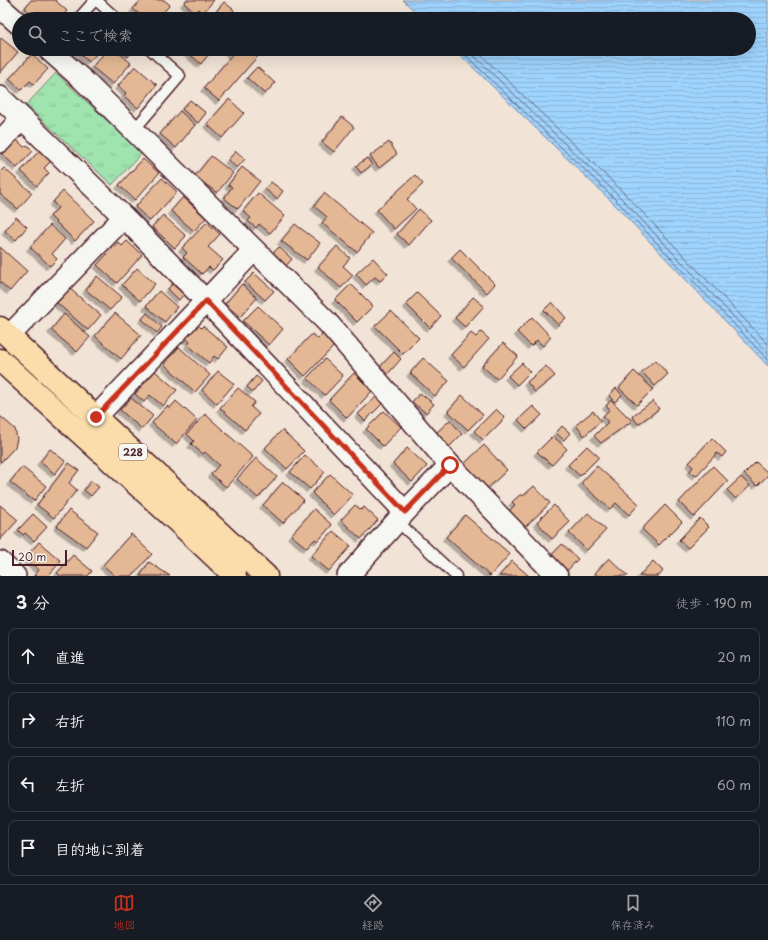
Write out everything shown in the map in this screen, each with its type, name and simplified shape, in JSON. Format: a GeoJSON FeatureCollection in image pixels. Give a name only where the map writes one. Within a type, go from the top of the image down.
{"type":"FeatureCollection","features":[{"type":"Feature","properties":{"kind":"highway","name":"228"},"geometry":{"type":"LineString","coordinates":[[5,332],[266,576]]}},
{"type":"Feature","properties":{"kind":"highway","name":"228"},"geometry":{"type":"LineString","coordinates":[[0,360],[235,576]]}},
{"type":"Feature","properties":{"kind":"street"},"geometry":{"type":"LineString","coordinates":[[0,7],[12,18]]}},
{"type":"Feature","properties":{"kind":"street"},"geometry":{"type":"LineString","coordinates":[[57,56],[134,130],[327,322],[450,465],[557,576]]}},
{"type":"Feature","properties":{"kind":"street"},"geometry":{"type":"LineString","coordinates":[[0,97],[124,217],[206,301],[401,516]]}},
{"type":"Feature","properties":{"kind":"street"},"geometry":{"type":"LineString","coordinates":[[0,142],[22,118]]}},
{"type":"Feature","properties":{"kind":"street"},"geometry":{"type":"LineString","coordinates":[[5,332],[124,217]]}},
{"type":"Feature","properties":{"kind":"street"},"geometry":{"type":"LineString","coordinates":[[96,417],[254,250]]}},
{"type":"Feature","properties":{"kind":"street"},"geometry":{"type":"LineString","coordinates":[[348,576],[401,516],[450,465]]}},
{"type":"Feature","properties":{"kind":"street"},"geometry":{"type":"LineString","coordinates":[[0,562],[15,576]]}},
{"type":"Feature","properties":{"kind":"lane"},"geometry":{"type":"LineString","coordinates":[[84,12],[95,0],[109,12]]}},
{"type":"Feature","properties":{"kind":"lane"},"geometry":{"type":"LineString","coordinates":[[134,130],[180,76],[158,56]]}},
{"type":"Feature","properties":{"kind":"lane"},"geometry":{"type":"LineString","coordinates":[[401,516],[456,576]]}},
{"type":"Feature","properties":{"kind":"green space"},"geometry":{"type":"Polygon","coordinates":[[[56,73],[142,153],[112,185],[26,105],[56,73]]]}},
{"type":"Feature","properties":{"kind":"water"},"geometry":{"type":"Polygon","coordinates":[[[403,0],[768,0],[768,366],[613,203],[461,56],[756,56],[756,12],[416,12],[403,0]]]}},
{"type":"Feature","properties":{"kind":"building"},"geometry":{"type":"Polygon","coordinates":[[[31,0],[55,0],[67,11],[29,12],[25,8],[31,0]]]}},
{"type":"Feature","properties":{"kind":"building"},"geometry":{"type":"Polygon","coordinates":[[[141,0],[164,0],[170,5],[164,12],[137,12],[133,9],[141,0]]]}},
{"type":"Feature","properties":{"kind":"building"},"geometry":{"type":"Polygon","coordinates":[[[186,0],[214,0],[204,12],[198,9],[194,12],[184,3],[186,0]]]}},
{"type":"Feature","properties":{"kind":"building"},"geometry":{"type":"Polygon","coordinates":[[[224,2],[234,10],[232,12],[216,12],[224,2]]]}},
{"type":"Feature","properties":{"kind":"building"},"geometry":{"type":"Polygon","coordinates":[[[1,38],[12,47],[12,56],[15,56],[0,73],[1,38]]]}},
{"type":"Feature","properties":{"kind":"building"},"geometry":{"type":"Polygon","coordinates":[[[30,56],[34,56],[48,69],[34,84],[30,81],[21,90],[9,79],[30,56]]]}},
{"type":"Feature","properties":{"kind":"building"},"geometry":{"type":"Polygon","coordinates":[[[82,56],[95,56],[89,62],[82,56]]]}},
{"type":"Feature","properties":{"kind":"building"},"geometry":{"type":"Polygon","coordinates":[[[102,56],[122,56],[131,63],[113,84],[92,67],[102,56]]]}},
{"type":"Feature","properties":{"kind":"building"},"geometry":{"type":"Polygon","coordinates":[[[192,56],[207,56],[201,64],[192,56]]]}},
{"type":"Feature","properties":{"kind":"building"},"geometry":{"type":"Polygon","coordinates":[[[231,56],[258,56],[219,101],[204,88],[231,56]]]}},
{"type":"Feature","properties":{"kind":"building"},"geometry":{"type":"Polygon","coordinates":[[[135,66],[157,85],[138,108],[124,96],[126,93],[118,86],[135,66]]]}},
{"type":"Feature","properties":{"kind":"building"},"geometry":{"type":"Polygon","coordinates":[[[257,67],[275,83],[265,94],[247,78],[257,67]]]}},
{"type":"Feature","properties":{"kind":"building"},"geometry":{"type":"Polygon","coordinates":[[[229,99],[244,113],[222,138],[207,124],[229,99]]]}},
{"type":"Feature","properties":{"kind":"building"},"geometry":{"type":"Polygon","coordinates":[[[190,100],[206,113],[198,123],[182,109],[190,100]]]}},
{"type":"Feature","properties":{"kind":"building"},"geometry":{"type":"Polygon","coordinates":[[[180,111],[195,125],[176,148],[160,134],[180,111]]]}},
{"type":"Feature","properties":{"kind":"building"},"geometry":{"type":"Polygon","coordinates":[[[342,117],[354,127],[334,152],[322,142],[342,117]]]}},
{"type":"Feature","properties":{"kind":"building"},"geometry":{"type":"Polygon","coordinates":[[[15,138],[24,147],[27,145],[33,151],[17,168],[1,153],[15,138]]]}},
{"type":"Feature","properties":{"kind":"building"},"geometry":{"type":"Polygon","coordinates":[[[389,142],[397,154],[379,168],[370,156],[389,142]]]}},
{"type":"Feature","properties":{"kind":"building"},"geometry":{"type":"Polygon","coordinates":[[[40,150],[51,161],[44,168],[49,173],[37,186],[21,171],[40,150]]]}},
{"type":"Feature","properties":{"kind":"building"},"geometry":{"type":"Polygon","coordinates":[[[236,151],[245,159],[237,168],[228,160],[236,151]]]}},
{"type":"Feature","properties":{"kind":"building"},"geometry":{"type":"Polygon","coordinates":[[[211,156],[233,173],[217,193],[195,176],[211,156]]]}},
{"type":"Feature","properties":{"kind":"building"},"geometry":{"type":"Polygon","coordinates":[[[367,158],[372,165],[361,173],[356,166],[367,158]]]}},
{"type":"Feature","properties":{"kind":"building"},"geometry":{"type":"Polygon","coordinates":[[[143,159],[159,173],[135,200],[119,185],[143,159]]]}},
{"type":"Feature","properties":{"kind":"building"},"geometry":{"type":"Polygon","coordinates":[[[242,167],[260,181],[238,209],[224,198],[232,187],[228,185],[242,167]]]}},
{"type":"Feature","properties":{"kind":"building"},"geometry":{"type":"Polygon","coordinates":[[[4,168],[32,193],[18,209],[0,194],[0,172],[4,168]]]}},
{"type":"Feature","properties":{"kind":"building"},"geometry":{"type":"Polygon","coordinates":[[[415,175],[423,184],[407,199],[416,209],[394,229],[377,210],[415,175]]]}},
{"type":"Feature","properties":{"kind":"building"},"geometry":{"type":"Polygon","coordinates":[[[162,178],[177,192],[150,221],[135,207],[162,178]]]}},
{"type":"Feature","properties":{"kind":"building"},"geometry":{"type":"Polygon","coordinates":[[[271,182],[283,191],[277,199],[265,189],[271,182]]]}},
{"type":"Feature","properties":{"kind":"building"},"geometry":{"type":"Polygon","coordinates":[[[63,191],[94,221],[75,241],[50,216],[58,208],[53,202],[63,191]]]}},
{"type":"Feature","properties":{"kind":"building"},"geometry":{"type":"Polygon","coordinates":[[[258,193],[285,216],[270,233],[259,224],[256,228],[248,221],[251,218],[243,211],[258,193]]]}},
{"type":"Feature","properties":{"kind":"building"},"geometry":{"type":"Polygon","coordinates":[[[324,193],[372,233],[357,252],[322,223],[327,217],[314,206],[324,193]]]}},
{"type":"Feature","properties":{"kind":"building"},"geometry":{"type":"Polygon","coordinates":[[[183,197],[206,218],[194,231],[171,211],[183,197]]]}},
{"type":"Feature","properties":{"kind":"building"},"geometry":{"type":"Polygon","coordinates":[[[419,209],[431,220],[409,245],[397,234],[419,209]]]}},
{"type":"Feature","properties":{"kind":"building"},"geometry":{"type":"Polygon","coordinates":[[[163,215],[186,236],[175,248],[152,227],[163,215]]]}},
{"type":"Feature","properties":{"kind":"building"},"geometry":{"type":"Polygon","coordinates":[[[16,217],[27,227],[16,240],[5,231],[16,217]]]}},
{"type":"Feature","properties":{"kind":"building"},"geometry":{"type":"Polygon","coordinates":[[[207,222],[220,234],[208,247],[223,260],[213,270],[209,267],[202,274],[183,257],[187,253],[182,248],[207,222]]]}},
{"type":"Feature","properties":{"kind":"building"},"geometry":{"type":"Polygon","coordinates":[[[295,224],[320,243],[307,260],[281,241],[295,224]]]}},
{"type":"Feature","properties":{"kind":"building"},"geometry":{"type":"Polygon","coordinates":[[[50,225],[65,239],[52,254],[57,259],[50,266],[30,247],[50,225]]]}},
{"type":"Feature","properties":{"kind":"building"},"geometry":{"type":"Polygon","coordinates":[[[127,241],[142,255],[117,283],[97,265],[118,242],[122,246],[127,241]]]}},
{"type":"Feature","properties":{"kind":"building"},"geometry":{"type":"Polygon","coordinates":[[[337,246],[350,258],[343,266],[353,275],[341,288],[318,267],[337,246]]]}},
{"type":"Feature","properties":{"kind":"building"},"geometry":{"type":"Polygon","coordinates":[[[0,247],[27,271],[10,291],[0,282],[0,247]]]}},
{"type":"Feature","properties":{"kind":"building"},"geometry":{"type":"Polygon","coordinates":[[[279,247],[292,259],[285,267],[271,255],[279,247]]]}},
{"type":"Feature","properties":{"kind":"building"},"geometry":{"type":"Polygon","coordinates":[[[460,249],[495,284],[487,293],[451,258],[460,249]]]}},
{"type":"Feature","properties":{"kind":"building"},"geometry":{"type":"Polygon","coordinates":[[[373,258],[388,274],[380,281],[375,277],[366,285],[356,274],[373,258]]]}},
{"type":"Feature","properties":{"kind":"building"},"geometry":{"type":"Polygon","coordinates":[[[137,268],[155,284],[140,301],[122,285],[137,268]]]}},
{"type":"Feature","properties":{"kind":"building"},"geometry":{"type":"Polygon","coordinates":[[[254,273],[274,291],[265,300],[245,282],[254,273]]]}},
{"type":"Feature","properties":{"kind":"building"},"geometry":{"type":"Polygon","coordinates":[[[97,276],[122,297],[110,310],[86,290],[97,276]]]}},
{"type":"Feature","properties":{"kind":"building"},"geometry":{"type":"Polygon","coordinates":[[[172,284],[184,294],[179,300],[168,289],[172,284]]]}},
{"type":"Feature","properties":{"kind":"building"},"geometry":{"type":"Polygon","coordinates":[[[242,284],[257,298],[240,317],[225,304],[242,284]]]}},
{"type":"Feature","properties":{"kind":"building"},"geometry":{"type":"Polygon","coordinates":[[[351,284],[373,306],[357,322],[335,300],[351,284]]]}},
{"type":"Feature","properties":{"kind":"building"},"geometry":{"type":"Polygon","coordinates":[[[69,288],[101,315],[88,330],[57,303],[69,288]]]}},
{"type":"Feature","properties":{"kind":"building"},"geometry":{"type":"Polygon","coordinates":[[[159,291],[177,307],[165,322],[146,306],[159,291]]]}},
{"type":"Feature","properties":{"kind":"building"},"geometry":{"type":"Polygon","coordinates":[[[417,293],[441,316],[430,328],[406,304],[417,293]]]}},
{"type":"Feature","properties":{"kind":"building"},"geometry":{"type":"Polygon","coordinates":[[[473,297],[484,306],[465,327],[455,318],[473,297]]]}},
{"type":"Feature","properties":{"kind":"building"},"geometry":{"type":"Polygon","coordinates":[[[552,302],[566,318],[558,325],[544,310],[552,302]]]}},
{"type":"Feature","properties":{"kind":"building"},"geometry":{"type":"Polygon","coordinates":[[[258,306],[283,329],[269,345],[243,321],[258,306]]]}},
{"type":"Feature","properties":{"kind":"building"},"geometry":{"type":"Polygon","coordinates":[[[391,311],[419,338],[403,354],[375,326],[391,311]]]}},
{"type":"Feature","properties":{"kind":"building"},"geometry":{"type":"Polygon","coordinates":[[[115,313],[141,335],[121,359],[95,336],[115,313]]]}},
{"type":"Feature","properties":{"kind":"building"},"geometry":{"type":"Polygon","coordinates":[[[147,313],[162,327],[157,333],[142,319],[147,313]]]}},
{"type":"Feature","properties":{"kind":"building"},"geometry":{"type":"Polygon","coordinates":[[[64,314],[90,337],[77,352],[51,330],[64,314]]]}},
{"type":"Feature","properties":{"kind":"building"},"geometry":{"type":"Polygon","coordinates":[[[532,317],[551,337],[543,346],[537,340],[531,346],[517,332],[532,317]]]}},
{"type":"Feature","properties":{"kind":"building"},"geometry":{"type":"Polygon","coordinates":[[[195,322],[201,328],[203,326],[228,347],[218,359],[214,356],[209,363],[188,345],[190,342],[183,336],[195,322]]]}},
{"type":"Feature","properties":{"kind":"building"},"geometry":{"type":"Polygon","coordinates":[[[481,332],[489,339],[464,367],[451,355],[471,333],[476,337],[481,332]]]}},
{"type":"Feature","properties":{"kind":"building"},"geometry":{"type":"Polygon","coordinates":[[[312,334],[318,339],[323,334],[335,345],[305,376],[288,359],[312,334]]]}},
{"type":"Feature","properties":{"kind":"building"},"geometry":{"type":"Polygon","coordinates":[[[503,343],[518,356],[497,379],[482,366],[503,343]]]}},
{"type":"Feature","properties":{"kind":"building"},"geometry":{"type":"Polygon","coordinates":[[[179,347],[210,375],[195,392],[164,364],[179,347]]]}},
{"type":"Feature","properties":{"kind":"building"},"geometry":{"type":"Polygon","coordinates":[[[394,352],[401,359],[386,376],[378,369],[394,352]]]}},
{"type":"Feature","properties":{"kind":"building"},"geometry":{"type":"Polygon","coordinates":[[[423,358],[449,381],[435,396],[410,373],[423,358]]]}},
{"type":"Feature","properties":{"kind":"building"},"geometry":{"type":"Polygon","coordinates":[[[325,359],[343,376],[325,395],[307,378],[325,359]]]}},
{"type":"Feature","properties":{"kind":"building"},"geometry":{"type":"Polygon","coordinates":[[[655,360],[668,374],[655,386],[642,372],[655,360]]]}},
{"type":"Feature","properties":{"kind":"building"},"geometry":{"type":"Polygon","coordinates":[[[522,363],[530,372],[517,385],[508,376],[522,363]]]}},
{"type":"Feature","properties":{"kind":"building"},"geometry":{"type":"Polygon","coordinates":[[[546,366],[555,376],[535,392],[527,382],[546,366]]]}},
{"type":"Feature","properties":{"kind":"building"},"geometry":{"type":"Polygon","coordinates":[[[155,371],[177,390],[163,406],[150,395],[144,402],[135,394],[155,371]]]}},
{"type":"Feature","properties":{"kind":"building"},"geometry":{"type":"Polygon","coordinates":[[[218,371],[234,384],[217,404],[202,390],[218,371]]]}},
{"type":"Feature","properties":{"kind":"building"},"geometry":{"type":"Polygon","coordinates":[[[634,371],[653,389],[637,405],[619,388],[634,371]]]}},
{"type":"Feature","properties":{"kind":"building"},"geometry":{"type":"Polygon","coordinates":[[[354,373],[372,391],[347,418],[329,400],[354,373]]]}},
{"type":"Feature","properties":{"kind":"building"},"geometry":{"type":"Polygon","coordinates":[[[256,376],[262,381],[253,392],[247,387],[256,376]]]}},
{"type":"Feature","properties":{"kind":"building"},"geometry":{"type":"Polygon","coordinates":[[[238,388],[255,402],[251,407],[259,414],[245,430],[220,408],[238,388]]]}},
{"type":"Feature","properties":{"kind":"building"},"geometry":{"type":"Polygon","coordinates":[[[616,388],[622,395],[615,402],[609,396],[616,388]]]}},
{"type":"Feature","properties":{"kind":"building"},"geometry":{"type":"Polygon","coordinates":[[[420,393],[434,404],[426,413],[412,402],[420,393]]]}},
{"type":"Feature","properties":{"kind":"building"},"geometry":{"type":"Polygon","coordinates":[[[462,395],[483,415],[468,430],[448,411],[462,395]]]}},
{"type":"Feature","properties":{"kind":"building"},"geometry":{"type":"Polygon","coordinates":[[[376,397],[382,404],[365,421],[358,414],[376,397]]]}},
{"type":"Feature","properties":{"kind":"building"},"geometry":{"type":"Polygon","coordinates":[[[131,398],[153,416],[142,429],[120,410],[131,398]]]}},
{"type":"Feature","properties":{"kind":"building"},"geometry":{"type":"Polygon","coordinates":[[[611,400],[632,421],[601,443],[594,436],[608,422],[603,416],[610,409],[606,406],[611,400]]]}},
{"type":"Feature","properties":{"kind":"building"},"geometry":{"type":"Polygon","coordinates":[[[176,401],[197,420],[176,444],[152,423],[167,406],[170,408],[176,401]]]}},
{"type":"Feature","properties":{"kind":"building"},"geometry":{"type":"Polygon","coordinates":[[[653,401],[659,409],[638,424],[632,416],[653,401]]]}},
{"type":"Feature","properties":{"kind":"building"},"geometry":{"type":"Polygon","coordinates":[[[533,406],[542,415],[527,429],[518,420],[533,406]]]}},
{"type":"Feature","properties":{"kind":"building"},"geometry":{"type":"Polygon","coordinates":[[[496,409],[505,418],[483,440],[474,431],[496,409]]]}},
{"type":"Feature","properties":{"kind":"building"},"geometry":{"type":"Polygon","coordinates":[[[384,411],[401,427],[383,446],[366,429],[384,411]]]}},
{"type":"Feature","properties":{"kind":"building"},"geometry":{"type":"Polygon","coordinates":[[[593,411],[601,421],[584,436],[576,425],[593,411]]]}},
{"type":"Feature","properties":{"kind":"building"},"geometry":{"type":"Polygon","coordinates":[[[205,414],[253,457],[226,487],[211,474],[219,465],[205,452],[203,454],[191,444],[194,441],[187,434],[205,414]]]}},
{"type":"Feature","properties":{"kind":"building"},"geometry":{"type":"Polygon","coordinates":[[[0,416],[15,429],[17,439],[15,447],[1,462],[0,461],[0,416]]]}},
{"type":"Feature","properties":{"kind":"building"},"geometry":{"type":"Polygon","coordinates":[[[450,420],[462,434],[448,448],[435,434],[450,420]]]}},
{"type":"Feature","properties":{"kind":"building"},"geometry":{"type":"Polygon","coordinates":[[[562,426],[570,433],[564,440],[556,433],[562,426]]]}},
{"type":"Feature","properties":{"kind":"building"},"geometry":{"type":"Polygon","coordinates":[[[282,430],[304,451],[287,469],[265,448],[282,430]]]}},
{"type":"Feature","properties":{"kind":"building"},"geometry":{"type":"Polygon","coordinates":[[[553,436],[567,449],[552,465],[537,452],[553,436]]]}},
{"type":"Feature","properties":{"kind":"building"},"geometry":{"type":"Polygon","coordinates":[[[712,438],[726,452],[722,457],[717,453],[696,476],[690,471],[693,467],[689,463],[712,438]]]}},
{"type":"Feature","properties":{"kind":"building"},"geometry":{"type":"Polygon","coordinates":[[[484,445],[507,470],[487,489],[463,465],[484,445]]]}},
{"type":"Feature","properties":{"kind":"building"},"geometry":{"type":"Polygon","coordinates":[[[587,446],[599,457],[580,476],[568,465],[587,446]]]}},
{"type":"Feature","properties":{"kind":"building"},"geometry":{"type":"Polygon","coordinates":[[[407,448],[427,466],[412,482],[393,464],[407,448]]]}},
{"type":"Feature","properties":{"kind":"building"},"geometry":{"type":"Polygon","coordinates":[[[50,449],[65,461],[55,474],[40,462],[50,449]]]}},
{"type":"Feature","properties":{"kind":"building"},"geometry":{"type":"Polygon","coordinates":[[[305,455],[325,472],[310,489],[290,472],[305,455]]]}},
{"type":"Feature","properties":{"kind":"building"},"geometry":{"type":"Polygon","coordinates":[[[256,458],[277,477],[258,498],[237,479],[256,458]]]}},
{"type":"Feature","properties":{"kind":"building"},"geometry":{"type":"Polygon","coordinates":[[[756,462],[768,473],[768,475],[757,486],[744,474],[756,462]]]}},
{"type":"Feature","properties":{"kind":"building"},"geometry":{"type":"Polygon","coordinates":[[[69,463],[79,470],[69,483],[77,490],[54,518],[37,505],[69,463]]]}},
{"type":"Feature","properties":{"kind":"building"},"geometry":{"type":"Polygon","coordinates":[[[597,466],[639,504],[629,515],[616,503],[610,509],[581,483],[597,466]]]}},
{"type":"Feature","properties":{"kind":"building"},"geometry":{"type":"Polygon","coordinates":[[[713,466],[728,481],[694,517],[679,502],[713,466]]]}},
{"type":"Feature","properties":{"kind":"building"},"geometry":{"type":"Polygon","coordinates":[[[22,467],[46,486],[34,501],[10,482],[22,467]]]}},
{"type":"Feature","properties":{"kind":"building"},"geometry":{"type":"Polygon","coordinates":[[[330,474],[353,495],[334,515],[312,493],[330,474]]]}},
{"type":"Feature","properties":{"kind":"building"},"geometry":{"type":"Polygon","coordinates":[[[741,477],[750,486],[736,499],[727,490],[741,477]]]}},
{"type":"Feature","properties":{"kind":"building"},"geometry":{"type":"Polygon","coordinates":[[[91,481],[99,487],[91,496],[84,490],[91,481]]]}},
{"type":"Feature","properties":{"kind":"building"},"geometry":{"type":"Polygon","coordinates":[[[283,482],[304,500],[283,523],[263,505],[283,482]]]}},
{"type":"Feature","properties":{"kind":"building"},"geometry":{"type":"Polygon","coordinates":[[[534,486],[550,503],[524,528],[508,512],[515,505],[512,502],[521,494],[523,496],[534,486]]]}},
{"type":"Feature","properties":{"kind":"building"},"geometry":{"type":"Polygon","coordinates":[[[0,505],[18,520],[0,540],[0,505]]]}},
{"type":"Feature","properties":{"kind":"building"},"geometry":{"type":"Polygon","coordinates":[[[355,505],[361,510],[364,507],[378,520],[361,539],[341,520],[355,505]]]}},
{"type":"Feature","properties":{"kind":"building"},"geometry":{"type":"Polygon","coordinates":[[[554,505],[570,522],[552,539],[537,522],[554,505]]]}},
{"type":"Feature","properties":{"kind":"building"},"geometry":{"type":"Polygon","coordinates":[[[665,505],[682,522],[659,545],[642,529],[665,505]]]}},
{"type":"Feature","properties":{"kind":"building"},"geometry":{"type":"Polygon","coordinates":[[[314,509],[332,525],[318,541],[315,539],[307,548],[291,535],[314,509]]]}},
{"type":"Feature","properties":{"kind":"building"},"geometry":{"type":"Polygon","coordinates":[[[69,510],[98,532],[86,547],[57,526],[69,510]]]}},
{"type":"Feature","properties":{"kind":"building"},"geometry":{"type":"Polygon","coordinates":[[[588,513],[606,530],[587,550],[569,533],[588,513]]]}},
{"type":"Feature","properties":{"kind":"building"},"geometry":{"type":"Polygon","coordinates":[[[33,514],[47,527],[34,541],[25,533],[23,535],[18,530],[33,514]]]}},
{"type":"Feature","properties":{"kind":"building"},"geometry":{"type":"Polygon","coordinates":[[[465,515],[510,554],[490,576],[446,537],[465,515]]]}},
{"type":"Feature","properties":{"kind":"building"},"geometry":{"type":"Polygon","coordinates":[[[700,518],[709,527],[688,548],[679,540],[700,518]]]}},
{"type":"Feature","properties":{"kind":"building"},"geometry":{"type":"Polygon","coordinates":[[[333,531],[351,546],[329,571],[311,556],[333,531]]]}},
{"type":"Feature","properties":{"kind":"building"},"geometry":{"type":"Polygon","coordinates":[[[131,534],[152,554],[132,576],[115,576],[103,565],[131,534]]]}},
{"type":"Feature","properties":{"kind":"building"},"geometry":{"type":"Polygon","coordinates":[[[39,542],[61,561],[48,576],[34,576],[39,570],[25,558],[39,542]]]}},
{"type":"Feature","properties":{"kind":"building"},"geometry":{"type":"Polygon","coordinates":[[[562,544],[578,559],[564,574],[548,559],[562,544]]]}},
{"type":"Feature","properties":{"kind":"building"},"geometry":{"type":"Polygon","coordinates":[[[73,555],[92,571],[88,576],[61,576],[57,573],[73,555]]]}},
{"type":"Feature","properties":{"kind":"building"},"geometry":{"type":"Polygon","coordinates":[[[609,558],[628,576],[598,576],[595,573],[609,558]]]}},
{"type":"Feature","properties":{"kind":"building"},"geometry":{"type":"Polygon","coordinates":[[[512,561],[529,576],[499,576],[512,561]]]}},
{"type":"Feature","properties":{"kind":"building"},"geometry":{"type":"Polygon","coordinates":[[[653,561],[663,571],[659,576],[639,576],[653,561]]]}},
{"type":"Feature","properties":{"kind":"building"},"geometry":{"type":"Polygon","coordinates":[[[149,562],[170,576],[140,576],[149,562]]]}},
{"type":"Feature","properties":{"kind":"route"},"geometry":{"type":"LineString","coordinates":[[96,417],[206,301],[405,512],[450,465]]}}]}
